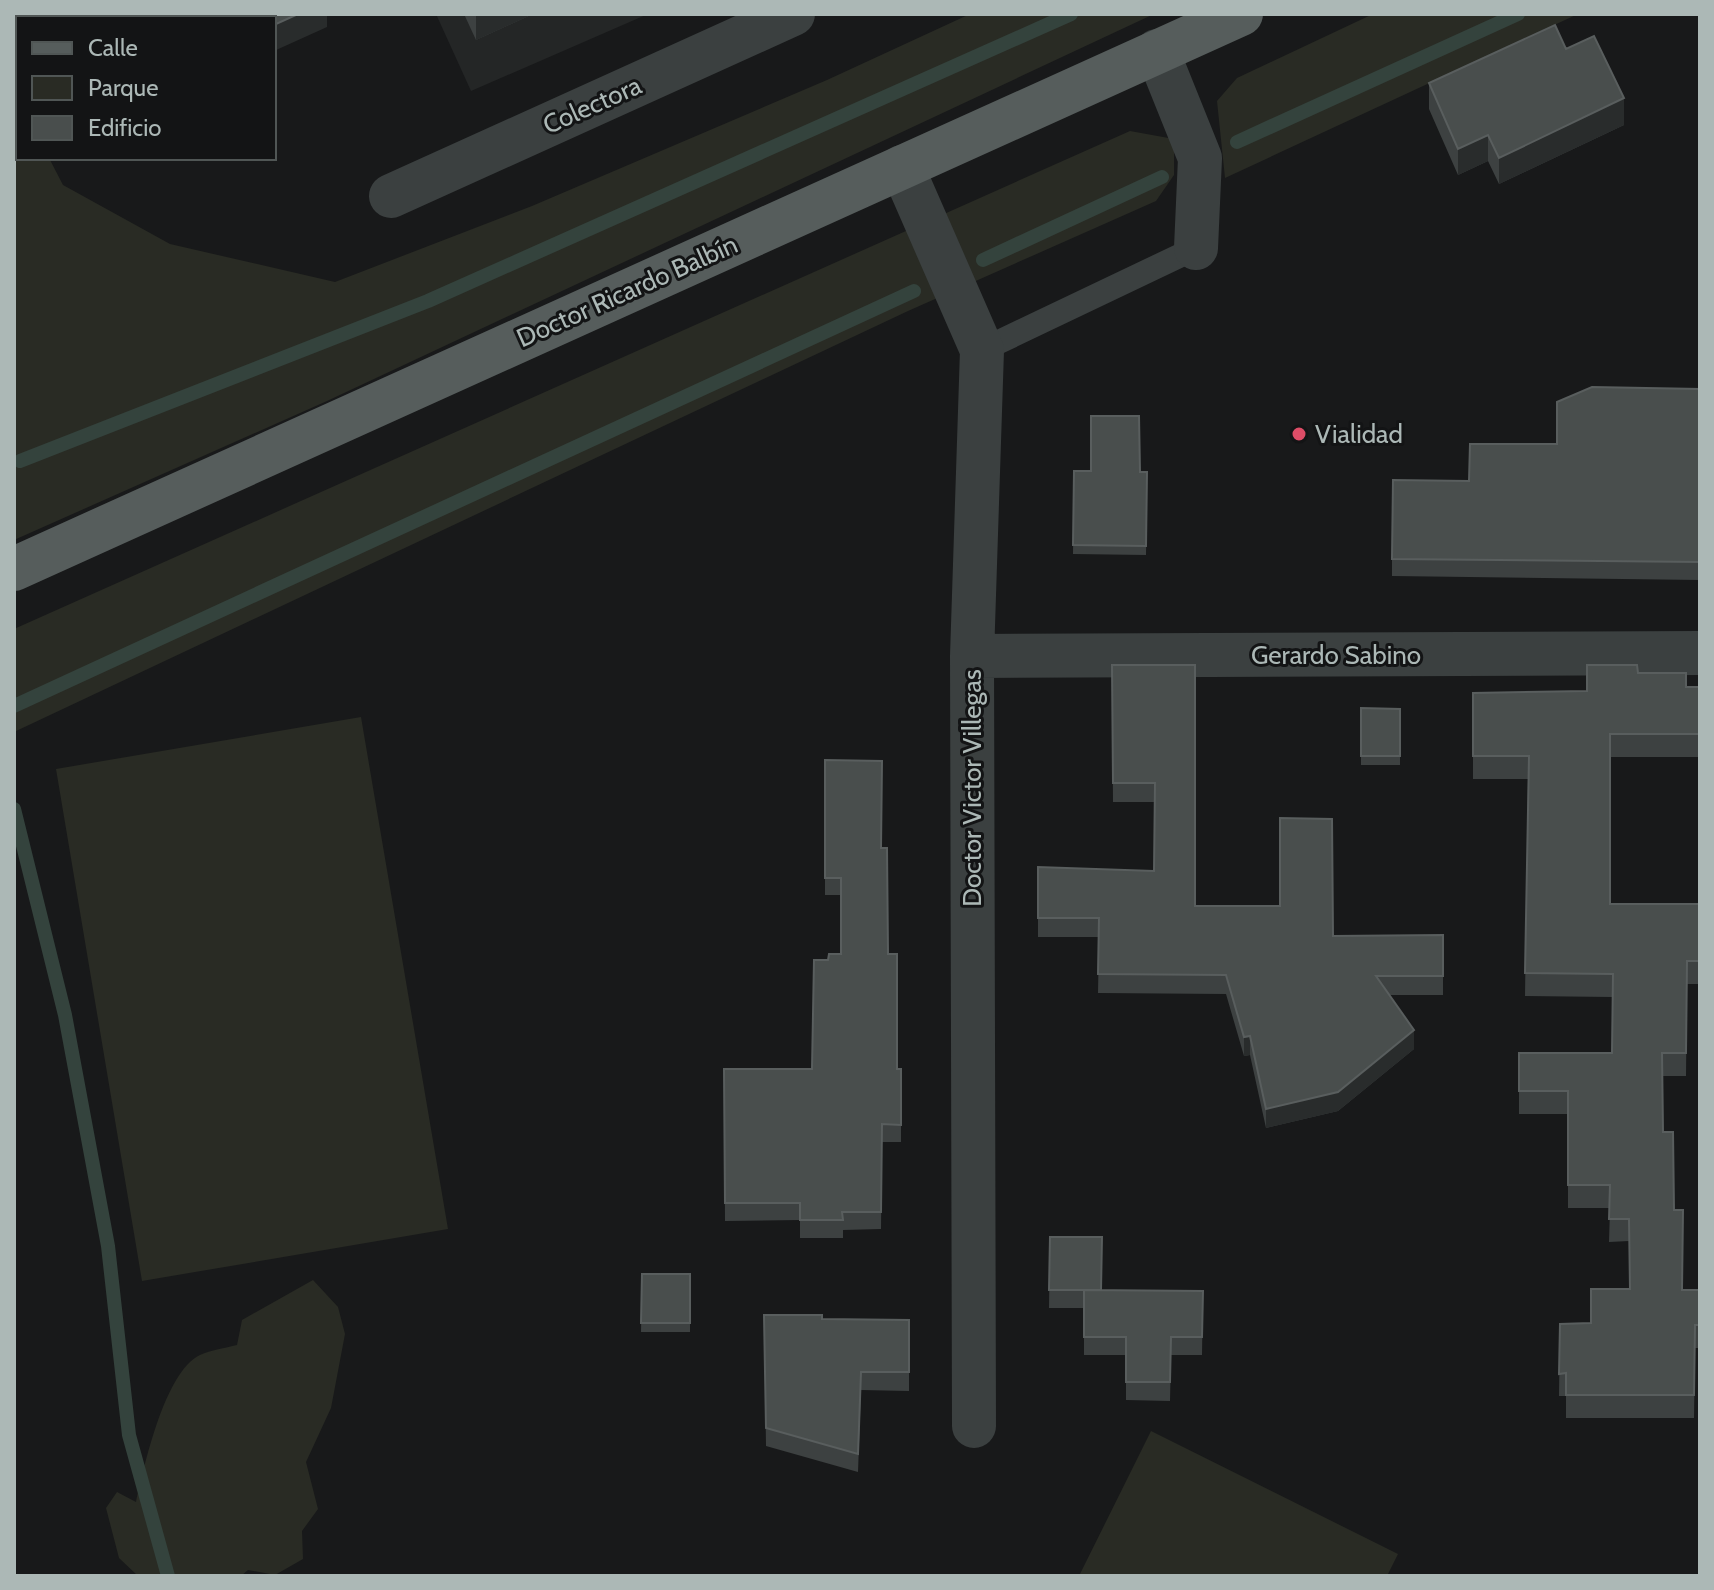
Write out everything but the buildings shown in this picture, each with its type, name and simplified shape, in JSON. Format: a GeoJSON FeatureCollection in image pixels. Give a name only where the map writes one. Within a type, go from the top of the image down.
{"type":"FeatureCollection","features":[{"type":"Feature","properties":{"kind":"main road","name":"Doctor Ricardo Balbín"},"geometry":{"type":"LineString","coordinates":[[14,569],[1241,14]]}},
{"type":"Feature","properties":{"kind":"street","name":"Colectora"},"geometry":{"type":"LineString","coordinates":[[391,196],[793,14]]}},
{"type":"Feature","properties":{"kind":"street"},"geometry":{"type":"LineString","coordinates":[[1157,51],[1200,158],[1196,248]]}},
{"type":"Feature","properties":{"kind":"street","name":"Doctor Victor Villegas"},"geometry":{"type":"LineString","coordinates":[[902,167],[982,350],[972,656],[974,1426]]}},
{"type":"Feature","properties":{"kind":"street","name":"Gerardo Sabino"},"geometry":{"type":"LineString","coordinates":[[972,656],[1700,653]]}},
{"type":"Feature","properties":{"kind":"lane"},"geometry":{"type":"LineString","coordinates":[[982,350],[1196,248]]}},
{"type":"Feature","properties":{"kind":"shaded area"},"geometry":{"type":"Polygon","coordinates":[[[436,14],[648,14],[471,91],[436,14]]]}},
{"type":"Feature","properties":{"kind":"green space"},"geometry":{"type":"Polygon","coordinates":[[[970,14],[1154,14],[327,401],[14,540],[14,86],[16,160],[50,160],[63,185],[170,244],[335,282],[532,206],[827,80],[970,14]]]}},
{"type":"Feature","properties":{"kind":"green space"},"geometry":{"type":"Polygon","coordinates":[[[1373,14],[1578,14],[1225,178],[1217,101],[1237,78],[1373,14]]]}},
{"type":"Feature","properties":{"kind":"green space"},"geometry":{"type":"Polygon","coordinates":[[[1130,131],[1174,139],[1174,175],[1156,201],[908,311],[14,732],[14,629],[1130,131]]]}},
{"type":"Feature","properties":{"kind":"green space"},"geometry":{"type":"Polygon","coordinates":[[[361,717],[448,1229],[142,1281],[56,769],[361,717]]]}},
{"type":"Feature","properties":{"kind":"green space"},"geometry":{"type":"Polygon","coordinates":[[[313,1280],[338,1307],[345,1334],[331,1408],[306,1462],[318,1509],[302,1531],[303,1559],[275,1575],[248,1570],[241,1576],[138,1576],[119,1558],[106,1508],[117,1492],[136,1502],[158,1421],[176,1380],[188,1364],[200,1355],[237,1345],[242,1320],[313,1280]]]}},
{"type":"Feature","properties":{"kind":"green space"},"geometry":{"type":"Polygon","coordinates":[[[1151,1431],[1398,1554],[1387,1576],[1079,1576],[1151,1431]]]}},
{"type":"Feature","properties":{"kind":"waterway"},"geometry":{"type":"LineString","coordinates":[[20,461],[428,301],[1071,14]]}},
{"type":"Feature","properties":{"kind":"waterway"},"geometry":{"type":"LineString","coordinates":[[1237,142],[1518,14]]}},
{"type":"Feature","properties":{"kind":"waterway"},"geometry":{"type":"LineString","coordinates":[[983,260],[1162,177]]}},
{"type":"Feature","properties":{"kind":"waterway"},"geometry":{"type":"LineString","coordinates":[[14,706],[914,291]]}},
{"type":"Feature","properties":{"kind":"waterway"},"geometry":{"type":"LineString","coordinates":[[14,809],[65,1015],[108,1246],[129,1435],[168,1576]]}},
{"type":"Feature","properties":{"kind":"place","name":"Vialidad"},"geometry":{"type":"Point","coordinates":[1299,434]}}]}
